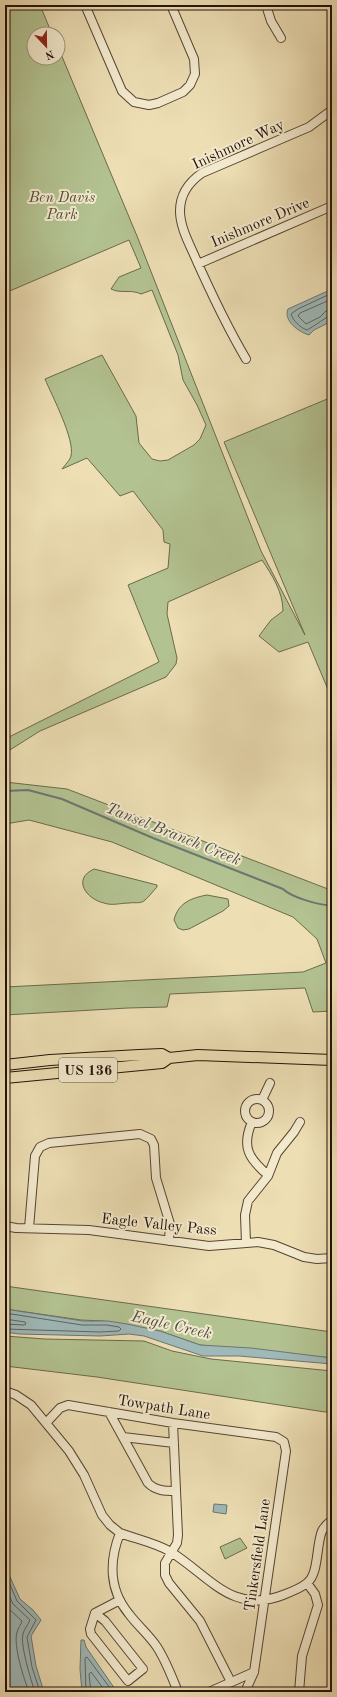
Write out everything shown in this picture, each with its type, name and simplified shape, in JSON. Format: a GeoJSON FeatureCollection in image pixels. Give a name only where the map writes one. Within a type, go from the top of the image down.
{"type":"FeatureCollection","features":[{"type":"Feature","properties":{"kind":"main road","name":"US 136"},"geometry":{"type":"LineString","coordinates":[[5,1065],[50,1060],[131,1055],[162,1054],[169,1058]]}},
{"type":"Feature","properties":{"kind":"main road","name":"US 136"},"geometry":{"type":"LineString","coordinates":[[5,1078],[162,1062],[169,1058],[198,1055],[332,1060]]}},
{"type":"Feature","properties":{"kind":"street"},"geometry":{"type":"LineString","coordinates":[[85,5],[121,89],[126,96],[137,103],[153,104],[180,93],[186,89],[193,79],[195,68],[194,59],[171,5]]}},
{"type":"Feature","properties":{"kind":"street"},"geometry":{"type":"LineString","coordinates":[[266,5],[271,20],[281,38]]}},
{"type":"Feature","properties":{"kind":"street","name":"Inishmore Way"},"geometry":{"type":"LineString","coordinates":[[246,359],[218,308],[180,219],[181,204],[184,194],[190,184],[206,171],[309,127],[332,110]]}},
{"type":"Feature","properties":{"kind":"street","name":"Inishmore Drive"},"geometry":{"type":"LineString","coordinates":[[198,264],[332,206]]}},
{"type":"Feature","properties":{"kind":"street"},"geometry":{"type":"LineString","coordinates":[[262,1100],[270,1083]]}},
{"type":"Feature","properties":{"kind":"street"},"geometry":{"type":"LineString","coordinates":[[253,1100],[262,1100],[268,1107],[268,1116],[261,1122],[252,1122],[246,1116],[246,1105],[253,1100]]}},
{"type":"Feature","properties":{"kind":"street"},"geometry":{"type":"LineString","coordinates":[[252,1122],[247,1137],[248,1152],[256,1165],[268,1175]]}},
{"type":"Feature","properties":{"kind":"street"},"geometry":{"type":"LineString","coordinates":[[246,1243],[245,1215],[248,1200],[268,1175],[277,1153],[300,1122]]}},
{"type":"Feature","properties":{"kind":"street"},"geometry":{"type":"LineString","coordinates":[[29,1228],[35,1156],[38,1151],[47,1144],[138,1134],[146,1135],[152,1139],[155,1147],[156,1178],[170,1224],[169,1241]]}},
{"type":"Feature","properties":{"kind":"street","name":"Eagle Valley Pass"},"geometry":{"type":"LineString","coordinates":[[5,1226],[81,1229],[209,1246],[258,1242],[271,1244],[304,1257],[317,1259],[332,1258]]}},
{"type":"Feature","properties":{"kind":"street"},"geometry":{"type":"LineString","coordinates":[[5,1391],[16,1395],[28,1403],[46,1423],[79,1466],[102,1515],[110,1525],[120,1533],[172,1552],[219,1588],[232,1596],[246,1600],[265,1600],[275,1598],[307,1583],[313,1574],[322,1531],[332,1520]]}},
{"type":"Feature","properties":{"kind":"street","name":"Towpath Lane"},"geometry":{"type":"LineString","coordinates":[[46,1423],[56,1411],[66,1406],[109,1412],[173,1424],[276,1438],[284,1442]]}},
{"type":"Feature","properties":{"kind":"street"},"geometry":{"type":"LineString","coordinates":[[109,1412],[148,1483],[153,1488],[176,1491]]}},
{"type":"Feature","properties":{"kind":"street"},"geometry":{"type":"LineString","coordinates":[[173,1424],[178,1535],[177,1543],[164,1566],[164,1575],[167,1581],[200,1621],[232,1682]]}},
{"type":"Feature","properties":{"kind":"street"},"geometry":{"type":"LineString","coordinates":[[123,1438],[174,1444]]}},
{"type":"Feature","properties":{"kind":"street","name":"Tinkersfield Lane"},"geometry":{"type":"LineString","coordinates":[[254,1672],[286,1451],[284,1442]]}},
{"type":"Feature","properties":{"kind":"street"},"geometry":{"type":"LineString","coordinates":[[120,1533],[114,1551],[112,1569],[115,1587],[120,1600],[129,1614],[159,1650],[178,1692]]}},
{"type":"Feature","properties":{"kind":"street"},"geometry":{"type":"LineString","coordinates":[[299,1692],[302,1656],[318,1605],[315,1594],[307,1583]]}},
{"type":"Feature","properties":{"kind":"street"},"geometry":{"type":"LineString","coordinates":[[95,1613],[105,1621],[143,1669],[128,1681],[91,1634],[91,1626],[95,1613],[120,1600]]}},
{"type":"Feature","properties":{"kind":"street"},"geometry":{"type":"LineString","coordinates":[[209,1692],[254,1672]]}},
{"type":"Feature","properties":{"kind":"street"},"geometry":{"type":"LineString","coordinates":[[246,1692],[254,1672]]}},
{"type":"Feature","properties":{"kind":"green space","name":"Ben Davis Park"},"geometry":{"type":"Polygon","coordinates":[[[5,5],[40,5],[49,26],[26,26],[26,66],[66,66],[137,236],[261,551],[305,635],[224,442],[332,397],[332,699],[308,642],[279,652],[259,636],[271,620],[283,611],[283,604],[279,590],[262,560],[168,602],[167,614],[177,658],[176,664],[166,677],[40,731],[5,753],[5,739],[159,662],[128,585],[168,568],[170,544],[164,542],[163,530],[133,491],[120,496],[87,458],[62,469],[69,461],[71,456],[70,439],[45,379],[102,355],[136,416],[139,443],[152,459],[160,461],[168,460],[194,445],[200,439],[206,425],[183,380],[178,355],[152,290],[141,294],[111,289],[119,277],[141,268],[129,240],[5,293],[5,5]]]}},
{"type":"Feature","properties":{"kind":"green space"},"geometry":{"type":"Polygon","coordinates":[[[5,782],[67,789],[328,889],[332,888],[332,934],[330,935],[332,941],[332,1011],[313,1012],[305,988],[170,994],[167,1007],[5,1015],[5,987],[303,972],[326,963],[317,939],[293,917],[112,842],[29,820],[5,824],[5,782]]]}},
{"type":"Feature","properties":{"kind":"green space"},"geometry":{"type":"Polygon","coordinates":[[[94,869],[157,885],[157,887],[148,898],[142,902],[107,904],[92,897],[84,888],[84,878],[87,873],[94,869]]]}},
{"type":"Feature","properties":{"kind":"green space"},"geometry":{"type":"Polygon","coordinates":[[[207,895],[228,899],[229,906],[223,911],[189,929],[183,930],[178,928],[174,920],[182,905],[196,898],[207,895]]]}},
{"type":"Feature","properties":{"kind":"green space"},"geometry":{"type":"Polygon","coordinates":[[[5,1286],[332,1332],[332,1358],[200,1345],[160,1331],[103,1321],[81,1320],[5,1309],[5,1286]]]}},
{"type":"Feature","properties":{"kind":"green space"},"geometry":{"type":"Polygon","coordinates":[[[5,1336],[45,1339],[144,1341],[172,1351],[211,1359],[332,1371],[332,1411],[325,1412],[97,1377],[5,1366],[5,1336]]]}},
{"type":"Feature","properties":{"kind":"green space"},"geometry":{"type":"Polygon","coordinates":[[[240,1538],[247,1548],[225,1559],[220,1547],[240,1538]]]}},
{"type":"Feature","properties":{"kind":"water"},"geometry":{"type":"Polygon","coordinates":[[[332,289],[332,318],[326,324],[314,330],[309,335],[297,329],[290,322],[287,313],[288,309],[332,289]]]}},
{"type":"Feature","properties":{"kind":"water","name":"Eagle Creek"},"geometry":{"type":"Polygon","coordinates":[[[5,1309],[83,1321],[108,1321],[127,1324],[160,1331],[200,1345],[251,1348],[332,1358],[332,1364],[239,1356],[203,1356],[144,1336],[129,1334],[100,1336],[19,1334],[5,1332],[5,1309]]]}},
{"type":"Feature","properties":{"kind":"water"},"geometry":{"type":"Polygon","coordinates":[[[214,1504],[227,1505],[226,1514],[213,1512],[214,1504]]]}},
{"type":"Feature","properties":{"kind":"water"},"geometry":{"type":"Polygon","coordinates":[[[5,1566],[20,1599],[33,1610],[41,1620],[31,1636],[36,1666],[44,1692],[5,1692],[5,1566]]]}},
{"type":"Feature","properties":{"kind":"water"},"geometry":{"type":"Polygon","coordinates":[[[81,1640],[84,1640],[86,1647],[117,1692],[82,1692],[80,1669],[81,1640]]]}},
{"type":"Feature","properties":{"kind":"waterway","name":"Tansel Branch Creek"},"geometry":{"type":"LineString","coordinates":[[5,791],[28,790],[62,799],[153,838],[283,889],[299,898],[320,904],[332,905]]}}]}
